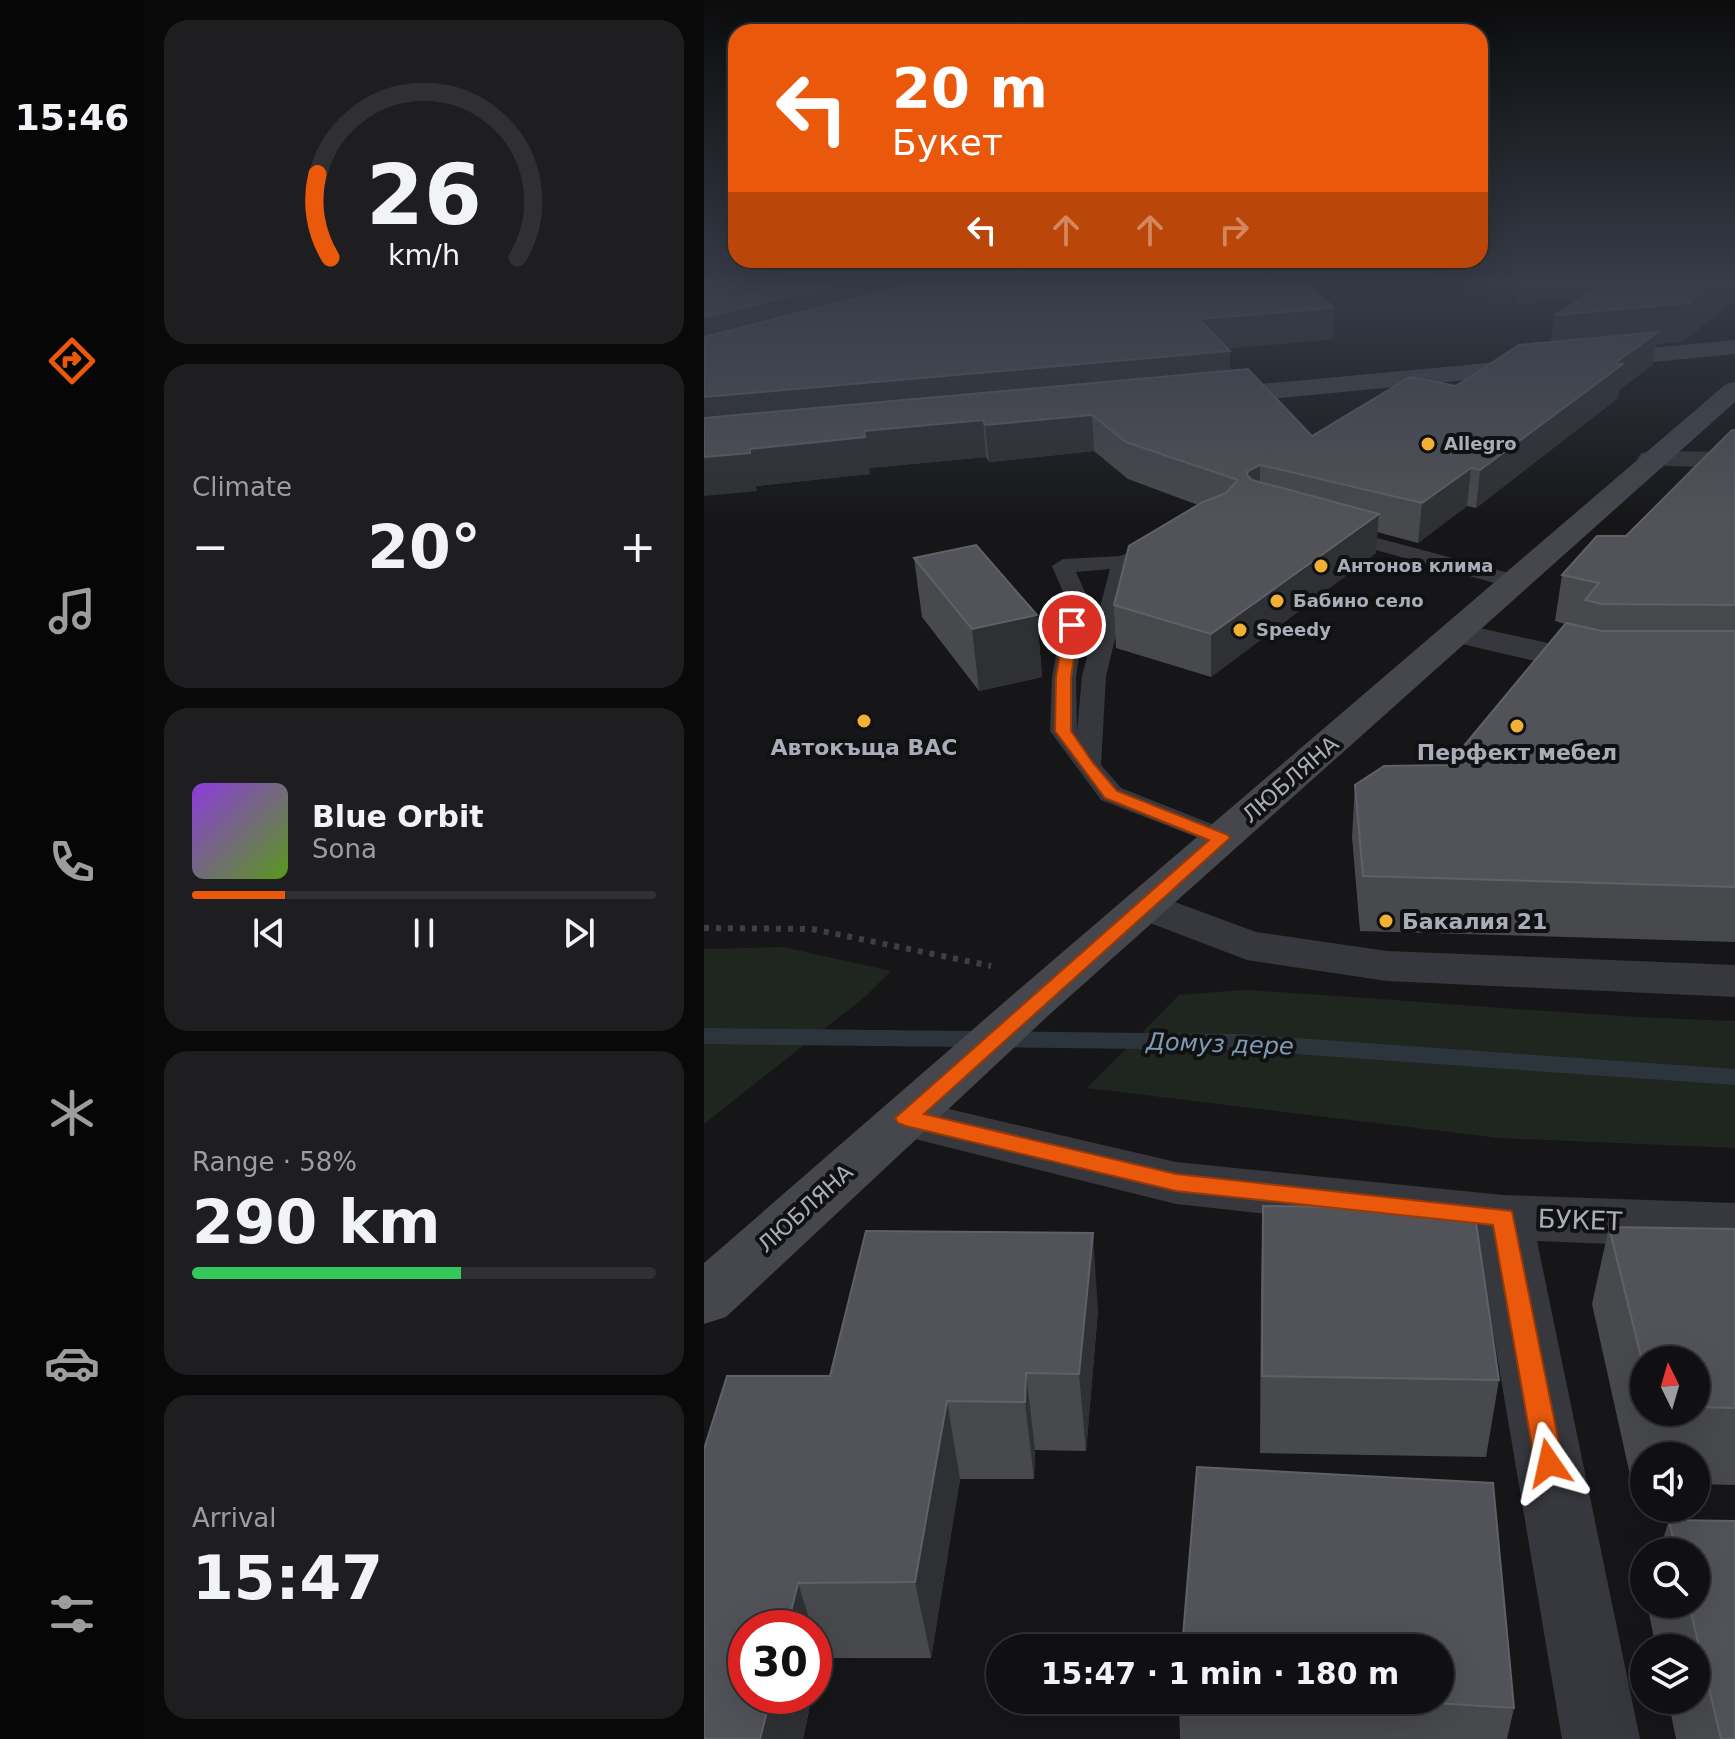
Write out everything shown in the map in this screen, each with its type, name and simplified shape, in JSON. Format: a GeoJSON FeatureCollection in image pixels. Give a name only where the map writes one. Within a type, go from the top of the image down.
{"type":"FeatureCollection","features":[{"type":"Feature","properties":{"kind":"street"},"geometry":{"type":"LineString","coordinates":[[1501,361],[1192,393],[1568,361]]}},
{"type":"Feature","properties":{"kind":"street","name":"ЛЮБЛЯНА"},"geometry":{"type":"LineString","coordinates":[[704,1299],[1046,992],[1516,582],[1651,459],[1735,389]]}},
{"type":"Feature","properties":{"kind":"street"},"geometry":{"type":"LineString","coordinates":[[1651,459],[1735,460]]}},
{"type":"Feature","properties":{"kind":"street"},"geometry":{"type":"LineString","coordinates":[[1457,633],[1594,665],[1625,665]]}},
{"type":"Feature","properties":{"kind":"street"},"geometry":{"type":"LineString","coordinates":[[1145,905],[1247,945],[1387,966],[1735,981]]}},
{"type":"Feature","properties":{"kind":"street","name":"БУКЕТ"},"geometry":{"type":"LineString","coordinates":[[924,1101],[1176,1183],[1503,1217],[1735,1226]]}},
{"type":"Feature","properties":{"kind":"street"},"geometry":{"type":"LineString","coordinates":[[1503,1217],[1601,1739]]}},
{"type":"Feature","properties":{"kind":"lane"},"geometry":{"type":"LineString","coordinates":[[1316,527],[1516,582]]}},
{"type":"Feature","properties":{"kind":"lane"},"geometry":{"type":"LineString","coordinates":[[1191,535],[1123,562],[1063,566],[1077,599],[1064,677],[1063,731],[1111,794],[1222,838]]}},
{"type":"Feature","properties":{"kind":"lane"},"geometry":{"type":"LineString","coordinates":[[1087,766],[1094,676],[1123,562]]}},
{"type":"Feature","properties":{"kind":"path"},"geometry":{"type":"LineString","coordinates":[[704,928],[812,929],[1046,992]]}},
{"type":"Feature","properties":{"kind":"shaded area"},"geometry":{"type":"Polygon","coordinates":[[[783,947],[891,971],[866,996],[704,1124],[704,949],[783,947]]]}},
{"type":"Feature","properties":{"kind":"shaded area"},"geometry":{"type":"Polygon","coordinates":[[[1243,990],[1735,1021],[1735,1148],[1499,1138],[1087,1088],[1179,995],[1243,990]]]}},
{"type":"Feature","properties":{"kind":"building"},"geometry":{"type":"Polygon","coordinates":[[[704,361],[1114,361],[704,397],[704,361]]]}},
{"type":"Feature","properties":{"kind":"building"},"geometry":{"type":"Polygon","coordinates":[[[1494,361],[1618,361],[1615,363],[1623,364],[1480,470],[1471,468],[1422,503],[1260,465],[1248,471],[1247,475],[1252,480],[1379,514],[1211,634],[1114,605],[1129,546],[1203,502],[1226,493],[1238,480],[1126,442],[1092,415],[985,425],[983,420],[864,431],[865,437],[704,457],[704,418],[1248,369],[1312,436],[1410,377],[1456,386],[1494,361]]]}},
{"type":"Feature","properties":{"kind":"building"},"geometry":{"type":"Polygon","coordinates":[[[1735,430],[1735,605],[1602,604],[1585,600],[1599,583],[1562,575],[1597,536],[1626,536],[1735,430]]]}},
{"type":"Feature","properties":{"kind":"building"},"geometry":{"type":"Polygon","coordinates":[[[976,545],[1037,615],[972,629],[914,558],[976,545]]]}},
{"type":"Feature","properties":{"kind":"building"},"geometry":{"type":"Polygon","coordinates":[[[1566,623],[1602,631],[1735,631],[1735,887],[1363,876],[1355,785],[1384,766],[1448,765],[1566,623]]]}},
{"type":"Feature","properties":{"kind":"building"},"geometry":{"type":"Polygon","coordinates":[[[1263,1206],[1474,1209],[1499,1380],[1262,1376],[1263,1206]]]}},
{"type":"Feature","properties":{"kind":"building"},"geometry":{"type":"Polygon","coordinates":[[[1609,1227],[1735,1229],[1735,1408],[1710,1407],[1710,1346],[1638,1346],[1609,1227]]]}},
{"type":"Feature","properties":{"kind":"building"},"geometry":{"type":"Polygon","coordinates":[[[866,1231],[1093,1233],[1079,1374],[1026,1373],[1025,1402],[947,1401],[915,1582],[798,1583],[791,1610],[728,1610],[728,1714],[766,1714],[760,1739],[704,1739],[704,1449],[727,1376],[830,1376],[866,1231]]]}},
{"type":"Feature","properties":{"kind":"building"},"geometry":{"type":"Polygon","coordinates":[[[1197,1467],[1493,1483],[1514,1708],[1454,1704],[1454,1634],[1183,1634],[1197,1467]]]}},
{"type":"Feature","properties":{"kind":"building"},"geometry":{"type":"Polygon","coordinates":[[[1735,1521],[1735,1739],[1721,1739],[1710,1693],[1710,1634],[1696,1634],[1692,1618],[1710,1618],[1710,1538],[1673,1538],[1669,1522],[1735,1521]]]}},
{"type":"Feature","properties":{"kind":"waterway","name":"Домуз дере"},"geometry":{"type":"LineString","coordinates":[[704,1036],[1238,1042],[1735,1077]]}},
{"type":"Feature","properties":{"kind":"place","name":"Allegro"},"geometry":{"type":"Point","coordinates":[1428,444]}},
{"type":"Feature","properties":{"kind":"place","name":"Антонов клима"},"geometry":{"type":"Point","coordinates":[1321,566]}},
{"type":"Feature","properties":{"kind":"place","name":"Бабино село"},"geometry":{"type":"Point","coordinates":[1277,601]}},
{"type":"Feature","properties":{"kind":"place","name":"Speedy"},"geometry":{"type":"Point","coordinates":[1240,630]}},
{"type":"Feature","properties":{"kind":"place","name":"Автокъща ВАС"},"geometry":{"type":"Point","coordinates":[864,721]}},
{"type":"Feature","properties":{"kind":"place","name":"Перфект мебел"},"geometry":{"type":"Point","coordinates":[1517,726]}},
{"type":"Feature","properties":{"kind":"place","name":"Бакалия 21"},"geometry":{"type":"Point","coordinates":[1386,921]}},
{"type":"Feature","properties":{"kind":"route"},"geometry":{"type":"LineString","coordinates":[[1072,625],[1064,677],[1063,731],[1087,766],[1111,794],[1222,838],[906,1118],[1176,1183],[1503,1217],[1549,1463]]}}]}
